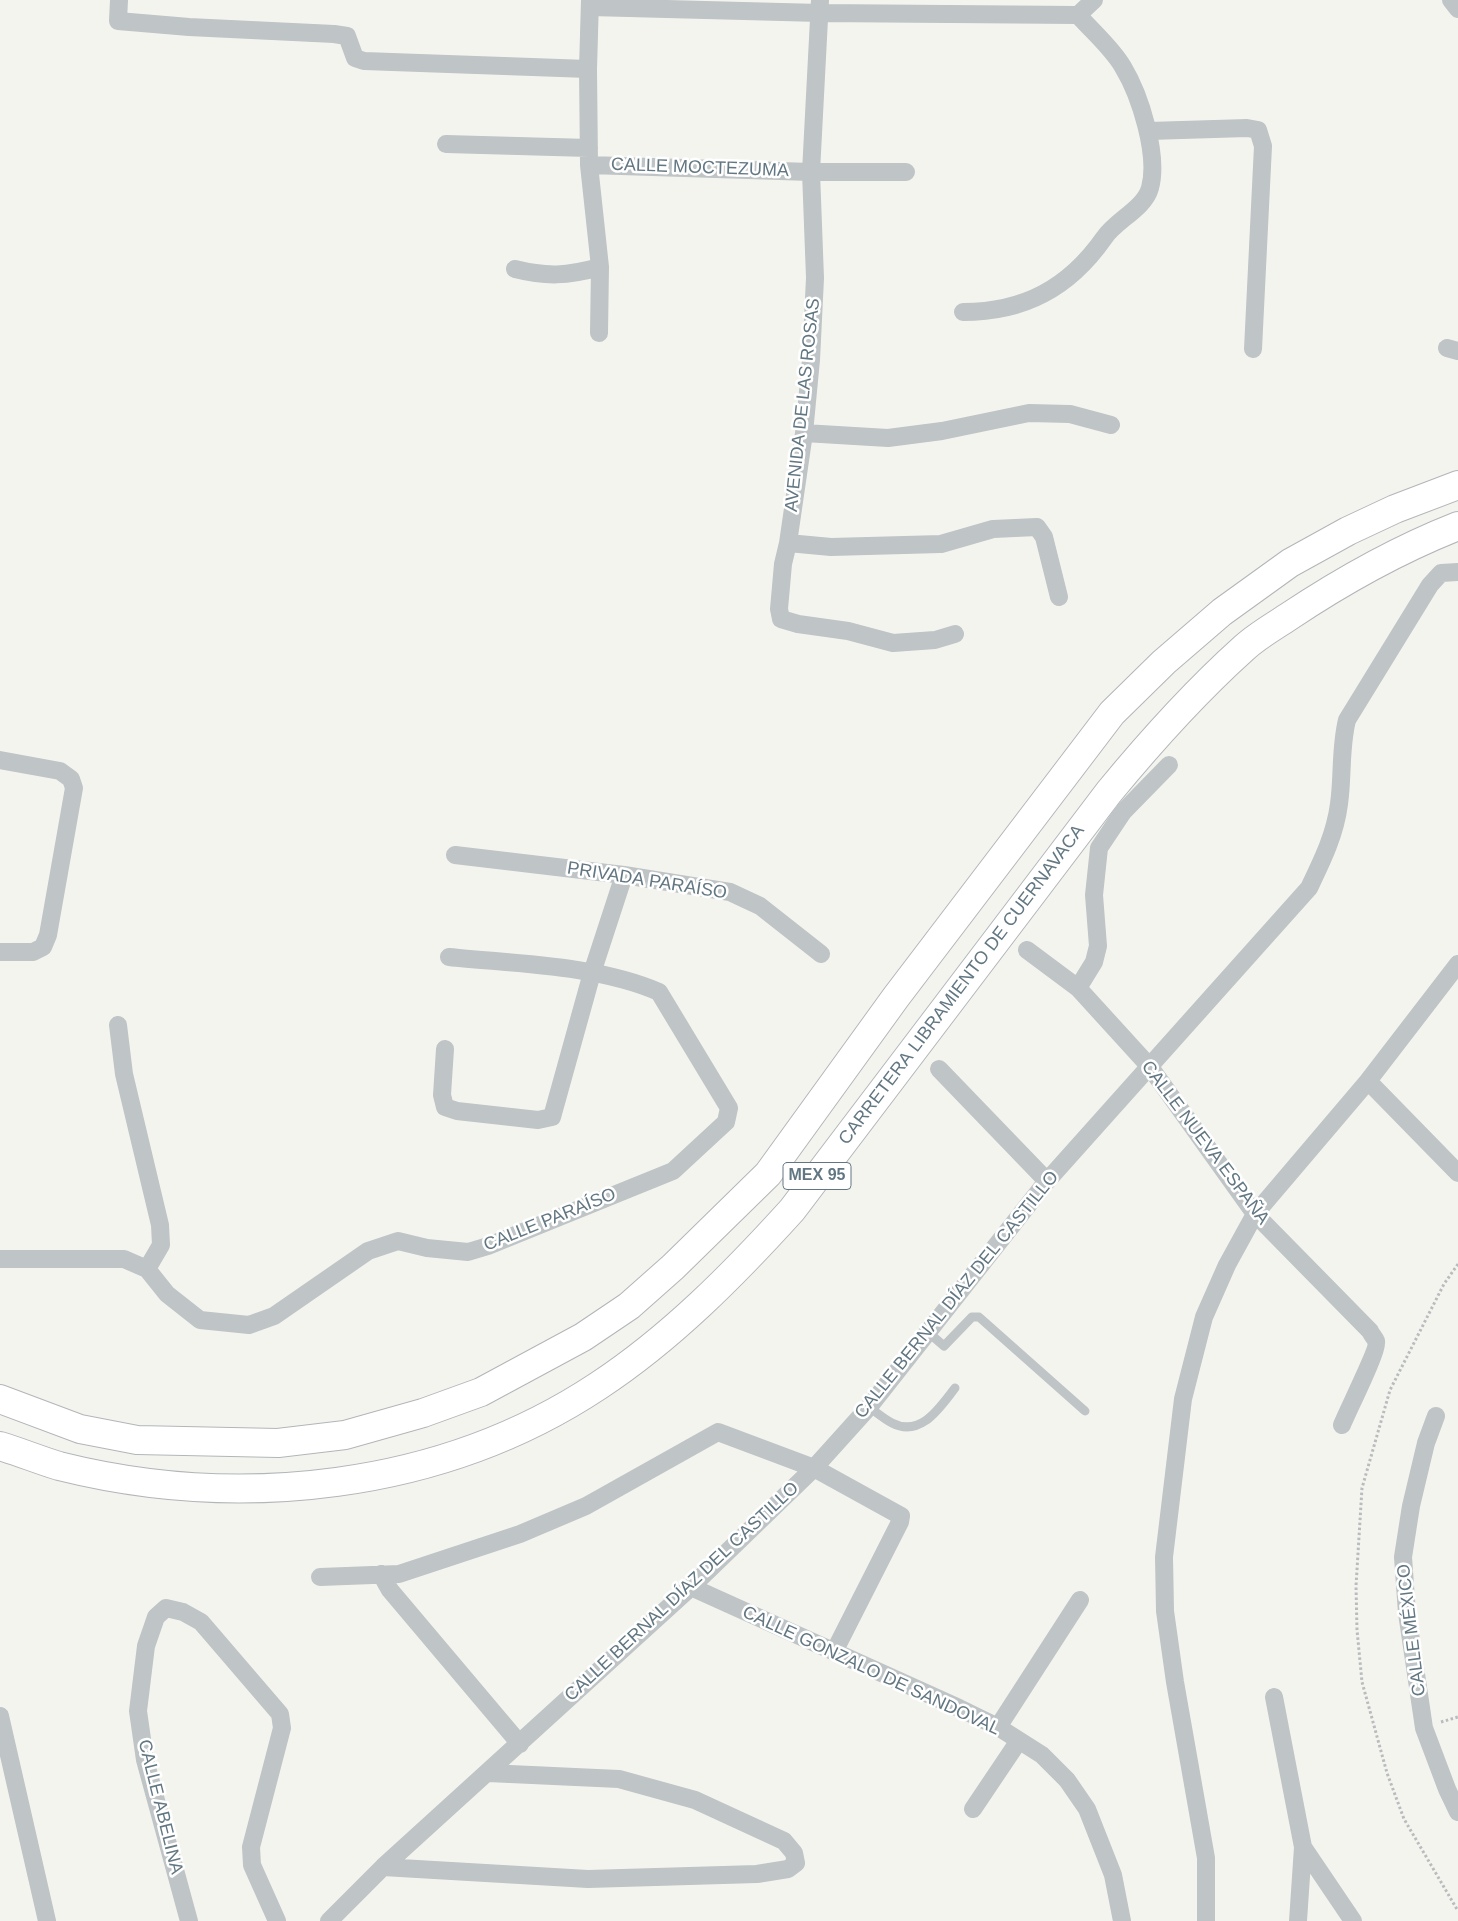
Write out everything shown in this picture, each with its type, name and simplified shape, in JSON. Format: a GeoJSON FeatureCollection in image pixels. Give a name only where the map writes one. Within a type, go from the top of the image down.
{"type":"FeatureCollection","features":[{"type":"Feature","properties":{"kind":"highway","name":"MEX 95"},"geometry":{"type":"LineString","coordinates":[[0,1400],[80,1428],[136,1440],[278,1443],[345,1435],[423,1413],[481,1392],[583,1337],[629,1306],[673,1267],[768,1174],[896,997],[1067,769],[1118,706],[1164,662],[1222,612],[1290,563],[1363,523],[1458,485]]}},
{"type":"Feature","properties":{"kind":"highway","name":"CARRETERA LIBRAMIENTO DE CUERNAVACA"},"geometry":{"type":"LineString","coordinates":[[0,1446],[58,1465],[131,1480],[213,1488],[294,1487],[367,1478],[432,1462],[494,1440],[545,1416],[598,1386],[655,1343],[738,1270],[792,1210],[1109,792],[1152,741],[1204,686],[1245,646],[1312,601],[1407,546],[1458,526]]}},
{"type":"Feature","properties":{"kind":"street"},"geometry":{"type":"LineString","coordinates":[[119,0],[118,21],[347,36],[355,58],[364,61],[588,69]]}},
{"type":"Feature","properties":{"kind":"street"},"geometry":{"type":"LineString","coordinates":[[1078,15],[1094,0]]}},
{"type":"Feature","properties":{"kind":"street"},"geometry":{"type":"LineString","coordinates":[[1451,0],[1458,9]]}},
{"type":"Feature","properties":{"kind":"street"},"geometry":{"type":"LineString","coordinates":[[598,333],[600,268],[589,156],[588,69],[590,4],[997,7],[1078,15],[1123,67],[1149,131],[1150,188],[1139,205],[1110,230],[1092,256],[1067,280],[1031,300],[991,312],[963,312]]}},
{"type":"Feature","properties":{"kind":"street","name":"AVENIDA DE LAS ROSAS"},"geometry":{"type":"LineString","coordinates":[[820,6],[811,172],[816,278],[811,360],[804,433],[788,543],[783,564],[779,609],[781,619],[798,624],[848,631],[893,643],[936,640],[955,634]]}},
{"type":"Feature","properties":{"kind":"street"},"geometry":{"type":"LineString","coordinates":[[1149,131],[1248,128],[1258,130],[1263,146],[1253,349]]}},
{"type":"Feature","properties":{"kind":"street","name":"CALLE MOCTEZUMA"},"geometry":{"type":"LineString","coordinates":[[446,144],[811,172],[906,172]]}},
{"type":"Feature","properties":{"kind":"street"},"geometry":{"type":"LineString","coordinates":[[515,269],[539,275],[570,275],[600,268]]}},
{"type":"Feature","properties":{"kind":"street"},"geometry":{"type":"LineString","coordinates":[[804,433],[888,438],[942,431],[1029,413],[1070,414],[1111,425]]}},
{"type":"Feature","properties":{"kind":"street"},"geometry":{"type":"LineString","coordinates":[[788,543],[831,547],[941,544],[993,530],[1037,527],[1044,537],[1059,597]]}},
{"type":"Feature","properties":{"kind":"street","name":"CALLE BERNAL DÍAZ DEL CASTILLO"},"geometry":{"type":"LineString","coordinates":[[329,1921],[383,1867],[691,1588],[814,1468],[869,1407],[1047,1181],[1309,888],[1328,850],[1339,805],[1342,739],[1347,720],[1401,629],[1430,585],[1449,572]]}},
{"type":"Feature","properties":{"kind":"street"},"geometry":{"type":"LineString","coordinates":[[0,760],[60,772],[72,779],[74,788],[48,935],[43,947],[33,952],[0,953]]}},
{"type":"Feature","properties":{"kind":"street"},"geometry":{"type":"LineString","coordinates":[[1078,988],[1094,962],[1098,946],[1094,896],[1099,848],[1123,812],[1169,765]]}},
{"type":"Feature","properties":{"kind":"street","name":"PRIVADA PARAÍSO"},"geometry":{"type":"LineString","coordinates":[[455,855],[624,875],[730,892],[760,906],[821,954]]}},
{"type":"Feature","properties":{"kind":"street"},"geometry":{"type":"LineString","coordinates":[[445,1049],[442,1095],[445,1106],[456,1111],[538,1120],[552,1117],[592,973],[624,875]]}},
{"type":"Feature","properties":{"kind":"street","name":"CALLE NUEVA ESPAÑA"},"geometry":{"type":"LineString","coordinates":[[1027,950],[1078,988],[1150,1067],[1255,1214],[1370,1331],[1377,1341],[1376,1352],[1356,1389],[1342,1425]]}},
{"type":"Feature","properties":{"kind":"street","name":"CALLE PARAÍSO"},"geometry":{"type":"LineString","coordinates":[[0,1259],[124,1259],[147,1269],[167,1294],[200,1320],[249,1326],[274,1316],[368,1250],[398,1242],[427,1248],[468,1252],[488,1246],[672,1171],[726,1122],[729,1108],[660,992],[592,973],[448,957]]}},
{"type":"Feature","properties":{"kind":"street"},"geometry":{"type":"LineString","coordinates":[[1206,1921],[1206,1858],[1175,1682],[1165,1611],[1164,1557],[1183,1400],[1204,1317],[1227,1265],[1255,1214],[1368,1081],[1458,964]]}},
{"type":"Feature","properties":{"kind":"street"},"geometry":{"type":"LineString","coordinates":[[118,1025],[124,1074],[160,1225],[161,1245],[147,1269]]}},
{"type":"Feature","properties":{"kind":"street"},"geometry":{"type":"LineString","coordinates":[[939,1069],[1047,1181]]}},
{"type":"Feature","properties":{"kind":"street"},"geometry":{"type":"LineString","coordinates":[[1368,1081],[1458,1173]]}},
{"type":"Feature","properties":{"kind":"street","name":"CALLE MÉXICO"},"geometry":{"type":"LineString","coordinates":[[1436,1416],[1426,1443],[1411,1506],[1403,1556],[1407,1613],[1424,1728],[1447,1789],[1458,1812]]}},
{"type":"Feature","properties":{"kind":"street"},"geometry":{"type":"LineString","coordinates":[[320,1576],[399,1574],[520,1534],[586,1506],[718,1432],[814,1468],[901,1516],[900,1522],[834,1652]]}},
{"type":"Feature","properties":{"kind":"street"},"geometry":{"type":"LineString","coordinates":[[381,1574],[390,1590],[520,1744]]}},
{"type":"Feature","properties":{"kind":"street","name":"CALLE GONZALO DE SANDOVAL"},"geometry":{"type":"LineString","coordinates":[[691,1588],[998,1727],[1018,1742],[1042,1756],[1067,1780],[1087,1809],[1113,1875],[1122,1921]]}},
{"type":"Feature","properties":{"kind":"street"},"geometry":{"type":"LineString","coordinates":[[998,1727],[1080,1600]]}},
{"type":"Feature","properties":{"kind":"street","name":"CALLE ABELINA"},"geometry":{"type":"LineString","coordinates":[[189,1921],[144,1760],[138,1710],[146,1646],[156,1617],[166,1608],[183,1612],[201,1622],[280,1714],[282,1728],[251,1847],[252,1865],[278,1921]]}},
{"type":"Feature","properties":{"kind":"street"},"geometry":{"type":"LineString","coordinates":[[1274,1697],[1303,1847],[1298,1921]]}},
{"type":"Feature","properties":{"kind":"street"},"geometry":{"type":"LineString","coordinates":[[0,1716],[47,1921]]}},
{"type":"Feature","properties":{"kind":"street"},"geometry":{"type":"LineString","coordinates":[[973,1809],[1018,1742]]}},
{"type":"Feature","properties":{"kind":"street"},"geometry":{"type":"LineString","coordinates":[[383,1867],[588,1879],[757,1874],[788,1870],[796,1863],[794,1853],[784,1841],[685,1798],[619,1779],[488,1773]]}},
{"type":"Feature","properties":{"kind":"street"},"geometry":{"type":"LineString","coordinates":[[1303,1847],[1353,1921]]}},
{"type":"Feature","properties":{"kind":"lane"},"geometry":{"type":"LineString","coordinates":[[929,1333],[944,1346],[972,1317],[979,1317],[1085,1411]]}},
{"type":"Feature","properties":{"kind":"lane"},"geometry":{"type":"LineString","coordinates":[[869,1407],[894,1424],[921,1424],[930,1418],[955,1388]]}},
{"type":"Feature","properties":{"kind":"path"},"geometry":{"type":"LineString","coordinates":[[1444,1284],[1458,1264]]}}]}
